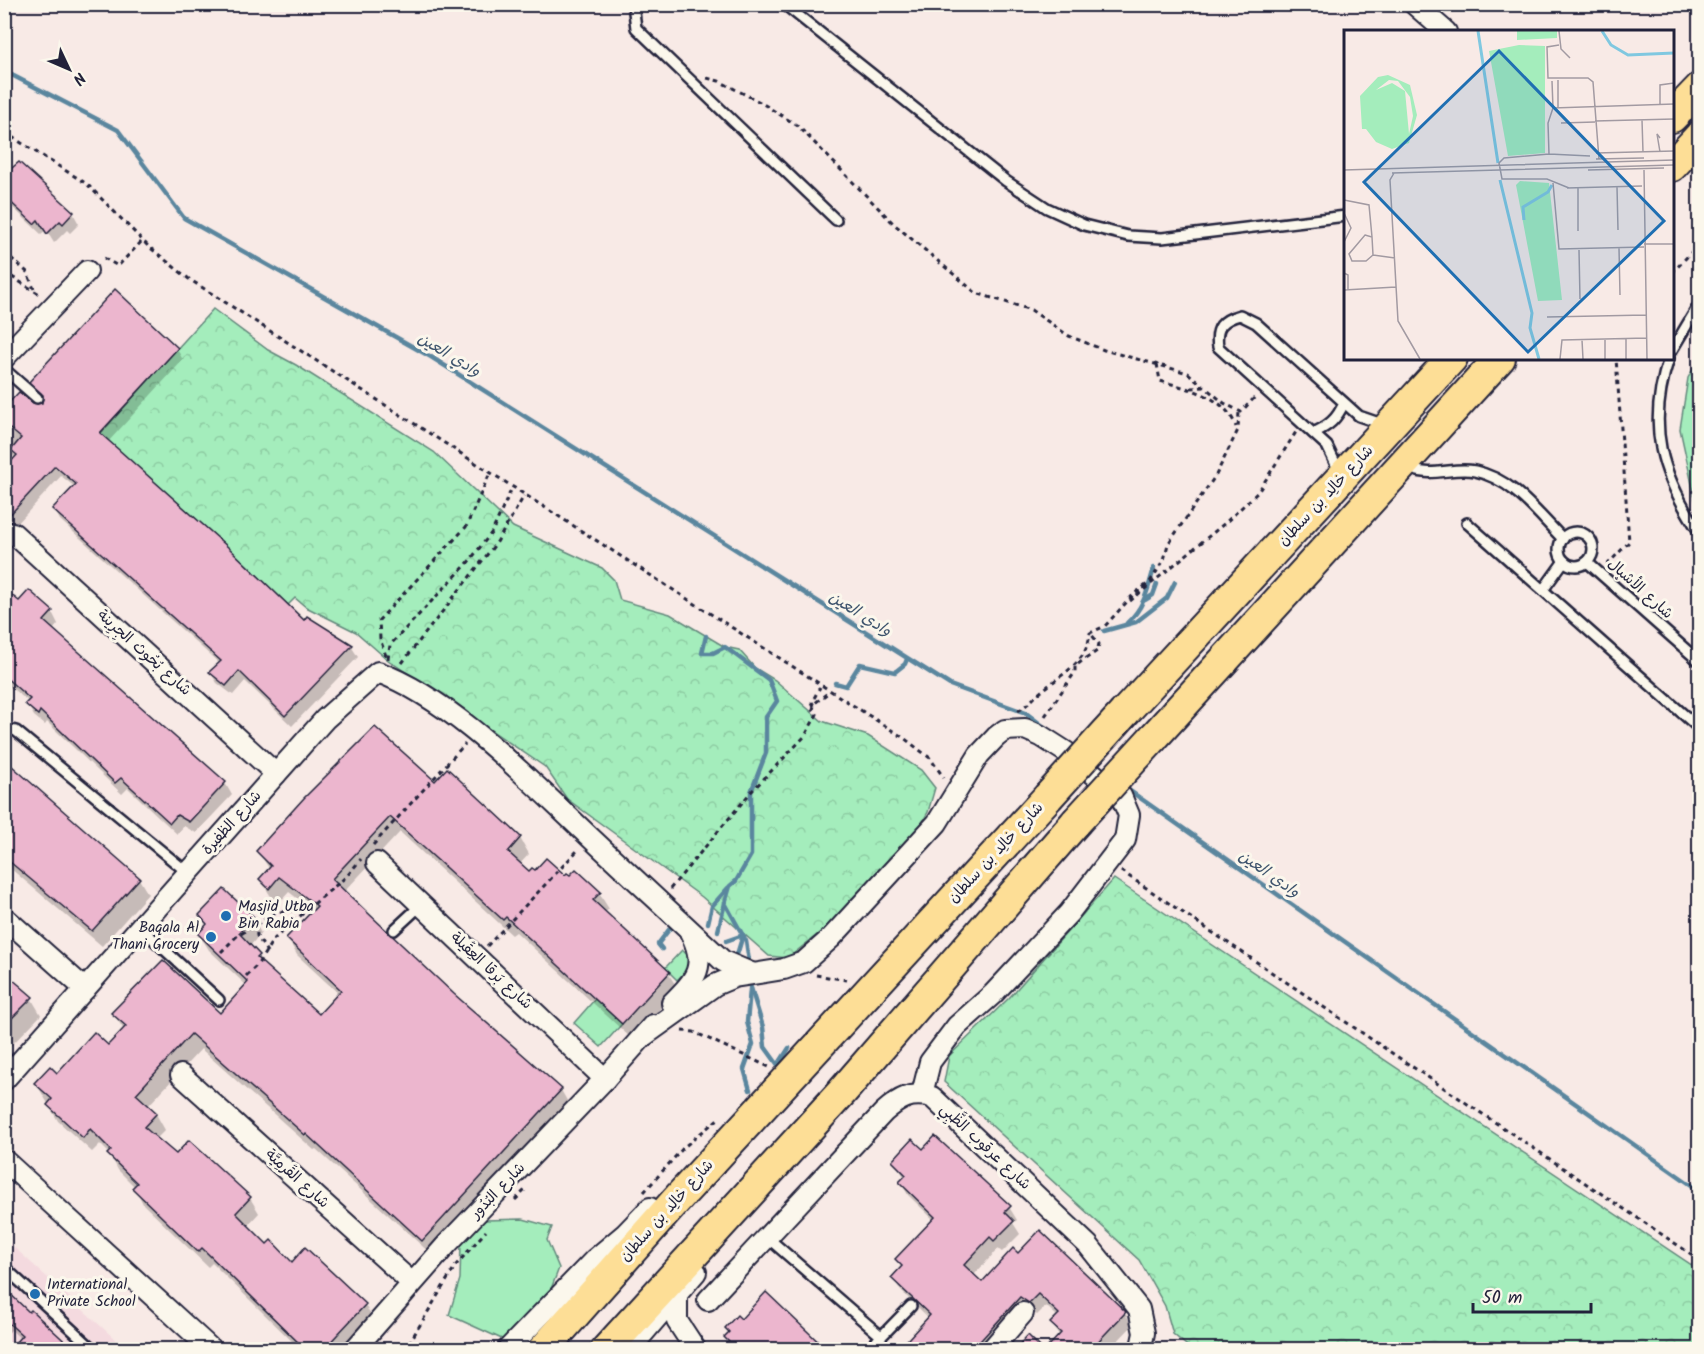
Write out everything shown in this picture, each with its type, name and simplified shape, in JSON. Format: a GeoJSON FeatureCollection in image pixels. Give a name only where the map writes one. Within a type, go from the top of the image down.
{"type":"FeatureCollection","features":[{"type":"Feature","properties":{"kind":"main road"},"geometry":{"type":"LineString","coordinates":[[1674,115],[1700,88]]}},
{"type":"Feature","properties":{"kind":"main road"},"geometry":{"type":"LineString","coordinates":[[1674,164],[1700,136]]}},
{"type":"Feature","properties":{"kind":"main road","name":"شارع خالِد بن سلطان"},"geometry":{"type":"LineString","coordinates":[[543,1350],[1124,713],[1450,360]]}},
{"type":"Feature","properties":{"kind":"main road"},"geometry":{"type":"LineString","coordinates":[[606,1350],[842,1092],[1076,822],[1498,360]]}},
{"type":"Feature","properties":{"kind":"street"},"geometry":{"type":"LineString","coordinates":[[1414,4],[1444,30]]}},
{"type":"Feature","properties":{"kind":"street"},"geometry":{"type":"LineString","coordinates":[[4,358],[87,271]]}},
{"type":"Feature","properties":{"kind":"street","name":"شارع بُحُوث الجِرِينة"},"geometry":{"type":"LineString","coordinates":[[13,533],[276,774]]}},
{"type":"Feature","properties":{"kind":"street","name":"شارع الظفيرة"},"geometry":{"type":"LineString","coordinates":[[4,1080],[325,719],[378,672],[396,679]]}},
{"type":"Feature","properties":{"kind":"street"},"geometry":{"type":"LineString","coordinates":[[396,679],[421,692],[522,773],[729,966],[751,973]]}},
{"type":"Feature","properties":{"kind":"street"},"geometry":{"type":"LineString","coordinates":[[645,1035],[715,985],[751,973],[784,969],[804,962],[831,939],[937,823],[979,755],[1005,730],[1025,729],[1041,736],[1121,796],[1129,815],[1125,840],[1069,913],[993,994],[957,1026],[930,1062],[922,1094],[909,1094],[884,1112],[708,1300]]}},
{"type":"Feature","properties":{"kind":"street","name":"شارع بَرقا العِقَيلة"},"geometry":{"type":"LineString","coordinates":[[377,863],[605,1079]]}},
{"type":"Feature","properties":{"kind":"street"},"geometry":{"type":"LineString","coordinates":[[4,917],[85,990]]}},
{"type":"Feature","properties":{"kind":"street"},"geometry":{"type":"LineString","coordinates":[[645,1035],[695,979],[697,951],[688,929]]}},
{"type":"Feature","properties":{"kind":"street"},"geometry":{"type":"LineString","coordinates":[[699,996],[707,987],[716,964],[710,949]]}},
{"type":"Feature","properties":{"kind":"street","name":"شارع البُدُور"},"geometry":{"type":"LineString","coordinates":[[354,1350],[412,1283],[645,1035]]}},
{"type":"Feature","properties":{"kind":"street"},"geometry":{"type":"LineString","coordinates":[[507,1350],[594,1260],[625,1234],[737,1116],[808,1058]]}},
{"type":"Feature","properties":{"kind":"street","name":"شارع القَرمِيَّة"},"geometry":{"type":"LineString","coordinates":[[181,1075],[412,1283]]}},
{"type":"Feature","properties":{"kind":"street"},"geometry":{"type":"LineString","coordinates":[[629,1350],[811,1138],[842,1092]]}},
{"type":"Feature","properties":{"kind":"street","name":"شارع عرقوب الظَّبِي"},"geometry":{"type":"LineString","coordinates":[[922,1094],[932,1097],[1088,1245],[1139,1309],[1144,1333],[1142,1349]]}},
{"type":"Feature","properties":{"kind":"street"},"geometry":{"type":"LineString","coordinates":[[4,1160],[213,1350]]}},
{"type":"Feature","properties":{"kind":"street"},"geometry":{"type":"LineString","coordinates":[[677,1295],[677,1321],[690,1348]]}},
{"type":"Feature","properties":{"kind":"street"},"geometry":{"type":"LineString","coordinates":[[991,1350],[1023,1313]]}},
{"type":"Feature","properties":{"kind":"street"},"geometry":{"type":"LineString","coordinates":[[645,1331],[666,1332],[690,1348]]}},
{"type":"Feature","properties":{"kind":"lane"},"geometry":{"type":"LineString","coordinates":[[633,4],[636,28],[836,219]]}},
{"type":"Feature","properties":{"kind":"lane"},"geometry":{"type":"LineString","coordinates":[[784,4],[1006,181],[1047,208],[1084,225],[1128,236],[1162,238],[1344,216]]}},
{"type":"Feature","properties":{"kind":"lane"},"geometry":{"type":"LineString","coordinates":[[1674,347],[1700,303]]}},
{"type":"Feature","properties":{"kind":"lane"},"geometry":{"type":"LineString","coordinates":[[1342,479],[1327,446],[1218,347],[1216,336],[1219,326],[1226,319],[1240,315],[1256,322],[1359,416],[1390,426]]}},
{"type":"Feature","properties":{"kind":"lane"},"geometry":{"type":"LineString","coordinates":[[1669,360],[1659,400],[1659,440],[1671,485],[1700,533]]}},
{"type":"Feature","properties":{"kind":"lane"},"geometry":{"type":"LineString","coordinates":[[4,369],[38,398]]}},
{"type":"Feature","properties":{"kind":"lane"},"geometry":{"type":"LineString","coordinates":[[1313,433],[1327,427],[1338,417],[1344,403]]}},
{"type":"Feature","properties":{"kind":"lane"},"geometry":{"type":"LineString","coordinates":[[1405,464],[1423,473],[1466,470],[1496,478],[1514,489],[1563,539]]}},
{"type":"Feature","properties":{"kind":"lane"},"geometry":{"type":"LineString","coordinates":[[1467,523],[1700,729]]}},
{"type":"Feature","properties":{"kind":"lane"},"geometry":{"type":"LineString","coordinates":[[1571,533],[1586,536],[1593,549],[1587,562],[1573,566],[1564,561],[1559,548],[1563,539],[1571,533]]}},
{"type":"Feature","properties":{"kind":"lane"},"geometry":{"type":"LineString","coordinates":[[1543,590],[1564,561]]}},
{"type":"Feature","properties":{"kind":"lane","name":"شارع الأشبال"},"geometry":{"type":"LineString","coordinates":[[1587,562],[1700,662]]}},
{"type":"Feature","properties":{"kind":"lane"},"geometry":{"type":"LineString","coordinates":[[4,728],[16,730],[188,873]]}},
{"type":"Feature","properties":{"kind":"lane"},"geometry":{"type":"LineString","coordinates":[[394,930],[421,905]]}},
{"type":"Feature","properties":{"kind":"lane"},"geometry":{"type":"LineString","coordinates":[[140,927],[219,1000]]}},
{"type":"Feature","properties":{"kind":"lane"},"geometry":{"type":"LineString","coordinates":[[768,1238],[881,1336]]}},
{"type":"Feature","properties":{"kind":"lane"},"geometry":{"type":"LineString","coordinates":[[4,1267],[94,1350]]}},
{"type":"Feature","properties":{"kind":"lane"},"geometry":{"type":"LineString","coordinates":[[868,1350],[911,1306]]}},
{"type":"Feature","properties":{"kind":"path"},"geometry":{"type":"LineString","coordinates":[[684,74],[719,81],[798,126],[894,224],[976,293],[1030,310],[1069,336],[1104,350],[1188,373],[1241,412],[1263,389]]}},
{"type":"Feature","properties":{"kind":"path"},"geometry":{"type":"LineString","coordinates":[[4,132],[87,184],[142,241],[168,264],[820,687],[904,738],[930,758],[945,780]]}},
{"type":"Feature","properties":{"kind":"path"},"geometry":{"type":"LineString","coordinates":[[104,258],[118,266],[142,241]]}},
{"type":"Feature","properties":{"kind":"path"},"geometry":{"type":"LineString","coordinates":[[1674,271],[1700,243]]}},
{"type":"Feature","properties":{"kind":"path"},"geometry":{"type":"LineString","coordinates":[[4,252],[27,272],[35,290]]}},
{"type":"Feature","properties":{"kind":"path"},"geometry":{"type":"LineString","coordinates":[[4,272],[35,290],[54,306]]}},
{"type":"Feature","properties":{"kind":"path"},"geometry":{"type":"LineString","coordinates":[[1599,573],[1629,542],[1616,360]]}},
{"type":"Feature","properties":{"kind":"path"},"geometry":{"type":"LineString","coordinates":[[1157,364],[1160,381],[1198,392],[1224,408],[1238,430]]}},
{"type":"Feature","properties":{"kind":"path"},"geometry":{"type":"LineString","coordinates":[[1184,387],[1204,387]]}},
{"type":"Feature","properties":{"kind":"path"},"geometry":{"type":"LineString","coordinates":[[1090,633],[1105,626],[1150,582],[1164,560],[1168,543],[1202,498],[1238,430],[1239,410]]}},
{"type":"Feature","properties":{"kind":"path"},"geometry":{"type":"LineString","coordinates":[[1124,606],[1225,523],[1258,492],[1271,475],[1301,423]]}},
{"type":"Feature","properties":{"kind":"path"},"geometry":{"type":"LineString","coordinates":[[388,660],[380,639],[379,620],[466,527],[490,473]]}},
{"type":"Feature","properties":{"kind":"path"},"geometry":{"type":"LineString","coordinates":[[396,679],[388,666],[390,645],[467,564],[492,532],[512,488]]}},
{"type":"Feature","properties":{"kind":"path"},"geometry":{"type":"LineString","coordinates":[[396,679],[399,668],[497,542],[524,496]]}},
{"type":"Feature","properties":{"kind":"path"},"geometry":{"type":"LineString","coordinates":[[1045,716],[1075,672],[1075,666],[1085,652],[1090,633]]}},
{"type":"Feature","properties":{"kind":"path"},"geometry":{"type":"LineString","coordinates":[[1005,730],[1019,710],[1028,706],[1044,689],[1097,651],[1099,644],[1090,633]]}},
{"type":"Feature","properties":{"kind":"path"},"geometry":{"type":"LineString","coordinates":[[659,901],[696,862],[751,792],[805,736],[817,714],[812,702],[820,687]]}},
{"type":"Feature","properties":{"kind":"path"},"geometry":{"type":"LineString","coordinates":[[814,706],[829,692]]}},
{"type":"Feature","properties":{"kind":"path"},"geometry":{"type":"LineString","coordinates":[[246,976],[267,952],[273,940],[347,876],[475,734]]}},
{"type":"Feature","properties":{"kind":"path"},"geometry":{"type":"LineString","coordinates":[[476,958],[590,837]]}},
{"type":"Feature","properties":{"kind":"path"},"geometry":{"type":"LineString","coordinates":[[1120,871],[1700,1260]]}},
{"type":"Feature","properties":{"kind":"path"},"geometry":{"type":"LineString","coordinates":[[221,952],[257,922],[274,913],[309,908]]}},
{"type":"Feature","properties":{"kind":"path"},"geometry":{"type":"LineString","coordinates":[[257,922],[257,936],[267,952]]}},
{"type":"Feature","properties":{"kind":"path"},"geometry":{"type":"LineString","coordinates":[[677,1030],[694,1032],[778,1070]]}},
{"type":"Feature","properties":{"kind":"path"},"geometry":{"type":"LineString","coordinates":[[510,1205],[527,1186]]}},
{"type":"Feature","properties":{"kind":"path"},"geometry":{"type":"LineString","coordinates":[[403,1350],[456,1264],[490,1226]]}},
{"type":"Feature","properties":{"kind":"shaded area","name":"International Private School"},"geometry":{"type":"Polygon","coordinates":[[[5,1239],[126,1349],[5,1349],[5,1239]]]}},
{"type":"Feature","properties":{"kind":"green space"},"geometry":{"type":"Polygon","coordinates":[[[213,309],[268,350],[296,365],[434,452],[513,527],[602,568],[614,580],[620,600],[670,614],[725,647],[739,650],[755,668],[775,680],[822,721],[868,736],[921,770],[935,788],[928,812],[915,835],[828,926],[788,958],[769,956],[702,897],[567,799],[545,767],[388,660],[356,632],[306,607],[295,598],[288,605],[229,548],[100,434],[213,309]]]}},
{"type":"Feature","properties":{"kind":"green space"},"geometry":{"type":"Polygon","coordinates":[[[1699,358],[1699,507],[1696,503],[1680,429],[1688,378],[1699,358]]]}},
{"type":"Feature","properties":{"kind":"green space"},"geometry":{"type":"Polygon","coordinates":[[[1114,879],[1699,1270],[1699,1349],[1191,1349],[1173,1334],[1165,1306],[1139,1260],[944,1082],[949,1056],[1009,998],[1114,879]]]}},
{"type":"Feature","properties":{"kind":"green space"},"geometry":{"type":"Polygon","coordinates":[[[682,950],[695,962],[677,980],[665,968],[682,950]]]}},
{"type":"Feature","properties":{"kind":"green space"},"geometry":{"type":"Polygon","coordinates":[[[595,999],[622,1024],[601,1047],[574,1023],[595,999]]]}},
{"type":"Feature","properties":{"kind":"green space"},"geometry":{"type":"Polygon","coordinates":[[[523,1219],[552,1227],[547,1240],[559,1268],[551,1289],[504,1340],[449,1315],[460,1279],[461,1243],[483,1220],[523,1219]]]}},
{"type":"Feature","properties":{"kind":"building"},"geometry":{"type":"Polygon","coordinates":[[[19,162],[74,212],[63,224],[60,221],[47,234],[38,220],[34,224],[4,196],[4,183],[9,178],[6,173],[19,162]]]}},
{"type":"Feature","properties":{"kind":"building"},"geometry":{"type":"Polygon","coordinates":[[[115,289],[178,348],[100,433],[229,548],[304,620],[307,616],[353,645],[285,716],[239,671],[226,686],[209,672],[221,661],[52,509],[76,484],[55,466],[4,521],[4,469],[17,455],[11,450],[21,438],[4,424],[4,408],[19,392],[33,403],[42,403],[43,395],[29,382],[115,289]]]}},
{"type":"Feature","properties":{"kind":"building"},"geometry":{"type":"Polygon","coordinates":[[[4,589],[19,601],[29,590],[53,611],[44,621],[226,782],[189,822],[177,815],[170,823],[121,778],[115,783],[40,711],[38,715],[25,704],[30,699],[4,676],[4,589]]]}},
{"type":"Feature","properties":{"kind":"building"},"geometry":{"type":"Polygon","coordinates":[[[375,727],[435,781],[447,768],[521,837],[508,852],[529,871],[532,868],[535,870],[546,858],[565,875],[567,873],[570,875],[576,869],[601,892],[593,900],[670,972],[622,1024],[506,917],[503,920],[390,817],[332,879],[454,994],[562,1089],[422,1241],[306,1134],[191,1034],[136,1094],[157,1113],[144,1127],[176,1154],[189,1140],[251,1197],[236,1213],[267,1244],[271,1240],[292,1262],[305,1247],[366,1304],[323,1350],[306,1350],[202,1248],[198,1252],[132,1188],[137,1183],[107,1154],[111,1150],[90,1129],[83,1138],[47,1105],[52,1099],[34,1083],[50,1066],[57,1073],[94,1032],[108,1045],[126,1026],[111,1013],[163,960],[220,1013],[248,982],[198,934],[207,924],[199,915],[224,889],[254,917],[239,933],[260,955],[257,958],[319,1014],[341,990],[286,938],[317,906],[279,877],[269,889],[259,879],[271,866],[256,851],[304,798],[375,727]]]}},
{"type":"Feature","properties":{"kind":"building"},"geometry":{"type":"Polygon","coordinates":[[[4,759],[140,878],[92,931],[4,857],[4,759]]]}},
{"type":"Feature","properties":{"kind":"building"},"geometry":{"type":"Polygon","coordinates":[[[4,972],[33,997],[4,1026],[4,972]]]}},
{"type":"Feature","properties":{"kind":"building"},"geometry":{"type":"Polygon","coordinates":[[[935,1136],[1011,1206],[1005,1212],[1014,1221],[994,1241],[990,1237],[964,1265],[982,1282],[1013,1248],[1018,1253],[1040,1230],[1126,1312],[1090,1350],[1045,1350],[1061,1333],[1050,1323],[1059,1314],[1038,1294],[1029,1303],[1020,1297],[972,1350],[898,1350],[930,1315],[891,1278],[902,1266],[895,1259],[935,1217],[899,1182],[906,1175],[892,1161],[912,1139],[923,1149],[935,1136]]]}},
{"type":"Feature","properties":{"kind":"building"},"geometry":{"type":"Polygon","coordinates":[[[4,1288],[74,1350],[9,1350],[22,1335],[4,1319],[4,1288]]]}},
{"type":"Feature","properties":{"kind":"building"},"geometry":{"type":"Polygon","coordinates":[[[766,1292],[827,1350],[737,1350],[724,1337],[729,1332],[725,1328],[737,1315],[741,1319],[766,1292]]]}},
{"type":"Feature","properties":{"kind":"building"},"geometry":{"type":"Polygon","coordinates":[[[1028,1335],[1043,1350],[1014,1350],[1028,1335]]]}},
{"type":"Feature","properties":{"kind":"waterway","name":"وادي العين"},"geometry":{"type":"LineString","coordinates":[[4,71],[118,130],[184,218],[431,357],[950,685],[1026,713],[1047,729]]}},
{"type":"Feature","properties":{"kind":"waterway"},"geometry":{"type":"LineString","coordinates":[[1127,623],[1141,605],[1154,568]]}},
{"type":"Feature","properties":{"kind":"waterway"},"geometry":{"type":"LineString","coordinates":[[1104,631],[1136,622],[1167,598],[1175,582]]}},
{"type":"Feature","properties":{"kind":"waterway"},"geometry":{"type":"LineString","coordinates":[[1145,600],[1153,595],[1157,584]]}},
{"type":"Feature","properties":{"kind":"waterway"},"geometry":{"type":"LineString","coordinates":[[706,636],[702,653],[713,653],[725,647],[769,680],[777,701],[766,717],[766,753],[751,792],[751,855],[736,881],[730,886],[725,903],[746,941],[750,968]]}},
{"type":"Feature","properties":{"kind":"waterway"},"geometry":{"type":"LineString","coordinates":[[835,683],[846,686],[860,664],[895,672],[905,664],[907,659]]}},
{"type":"Feature","properties":{"kind":"waterway","name":"وادي العين"},"geometry":{"type":"LineString","coordinates":[[1123,786],[1700,1191]]}},
{"type":"Feature","properties":{"kind":"waterway"},"geometry":{"type":"LineString","coordinates":[[708,923],[712,906],[728,888]]}},
{"type":"Feature","properties":{"kind":"waterway"},"geometry":{"type":"LineString","coordinates":[[718,931],[725,903]]}},
{"type":"Feature","properties":{"kind":"waterway"},"geometry":{"type":"LineString","coordinates":[[662,949],[658,944],[674,923]]}},
{"type":"Feature","properties":{"kind":"waterway"},"geometry":{"type":"LineString","coordinates":[[726,941],[743,935]]}},
{"type":"Feature","properties":{"kind":"waterway"},"geometry":{"type":"LineString","coordinates":[[736,958],[743,935]]}},
{"type":"Feature","properties":{"kind":"waterway"},"geometry":{"type":"LineString","coordinates":[[750,1090],[744,1069],[753,1044],[747,1022],[751,979]]}},
{"type":"Feature","properties":{"kind":"waterway"},"geometry":{"type":"LineString","coordinates":[[751,988],[763,1027],[765,1047],[778,1065],[789,1048]]}},
{"type":"Feature","properties":{"kind":"place","name":"Masjid Utba Bin Rabia"},"geometry":{"type":"Point","coordinates":[226,916]}},
{"type":"Feature","properties":{"kind":"place","name":"Baqala Al Thani Grocery"},"geometry":{"type":"Point","coordinates":[211,937]}},
{"type":"Feature","properties":{"kind":"place","name":"International Private School"},"geometry":{"type":"Point","coordinates":[35,1294]}}]}
